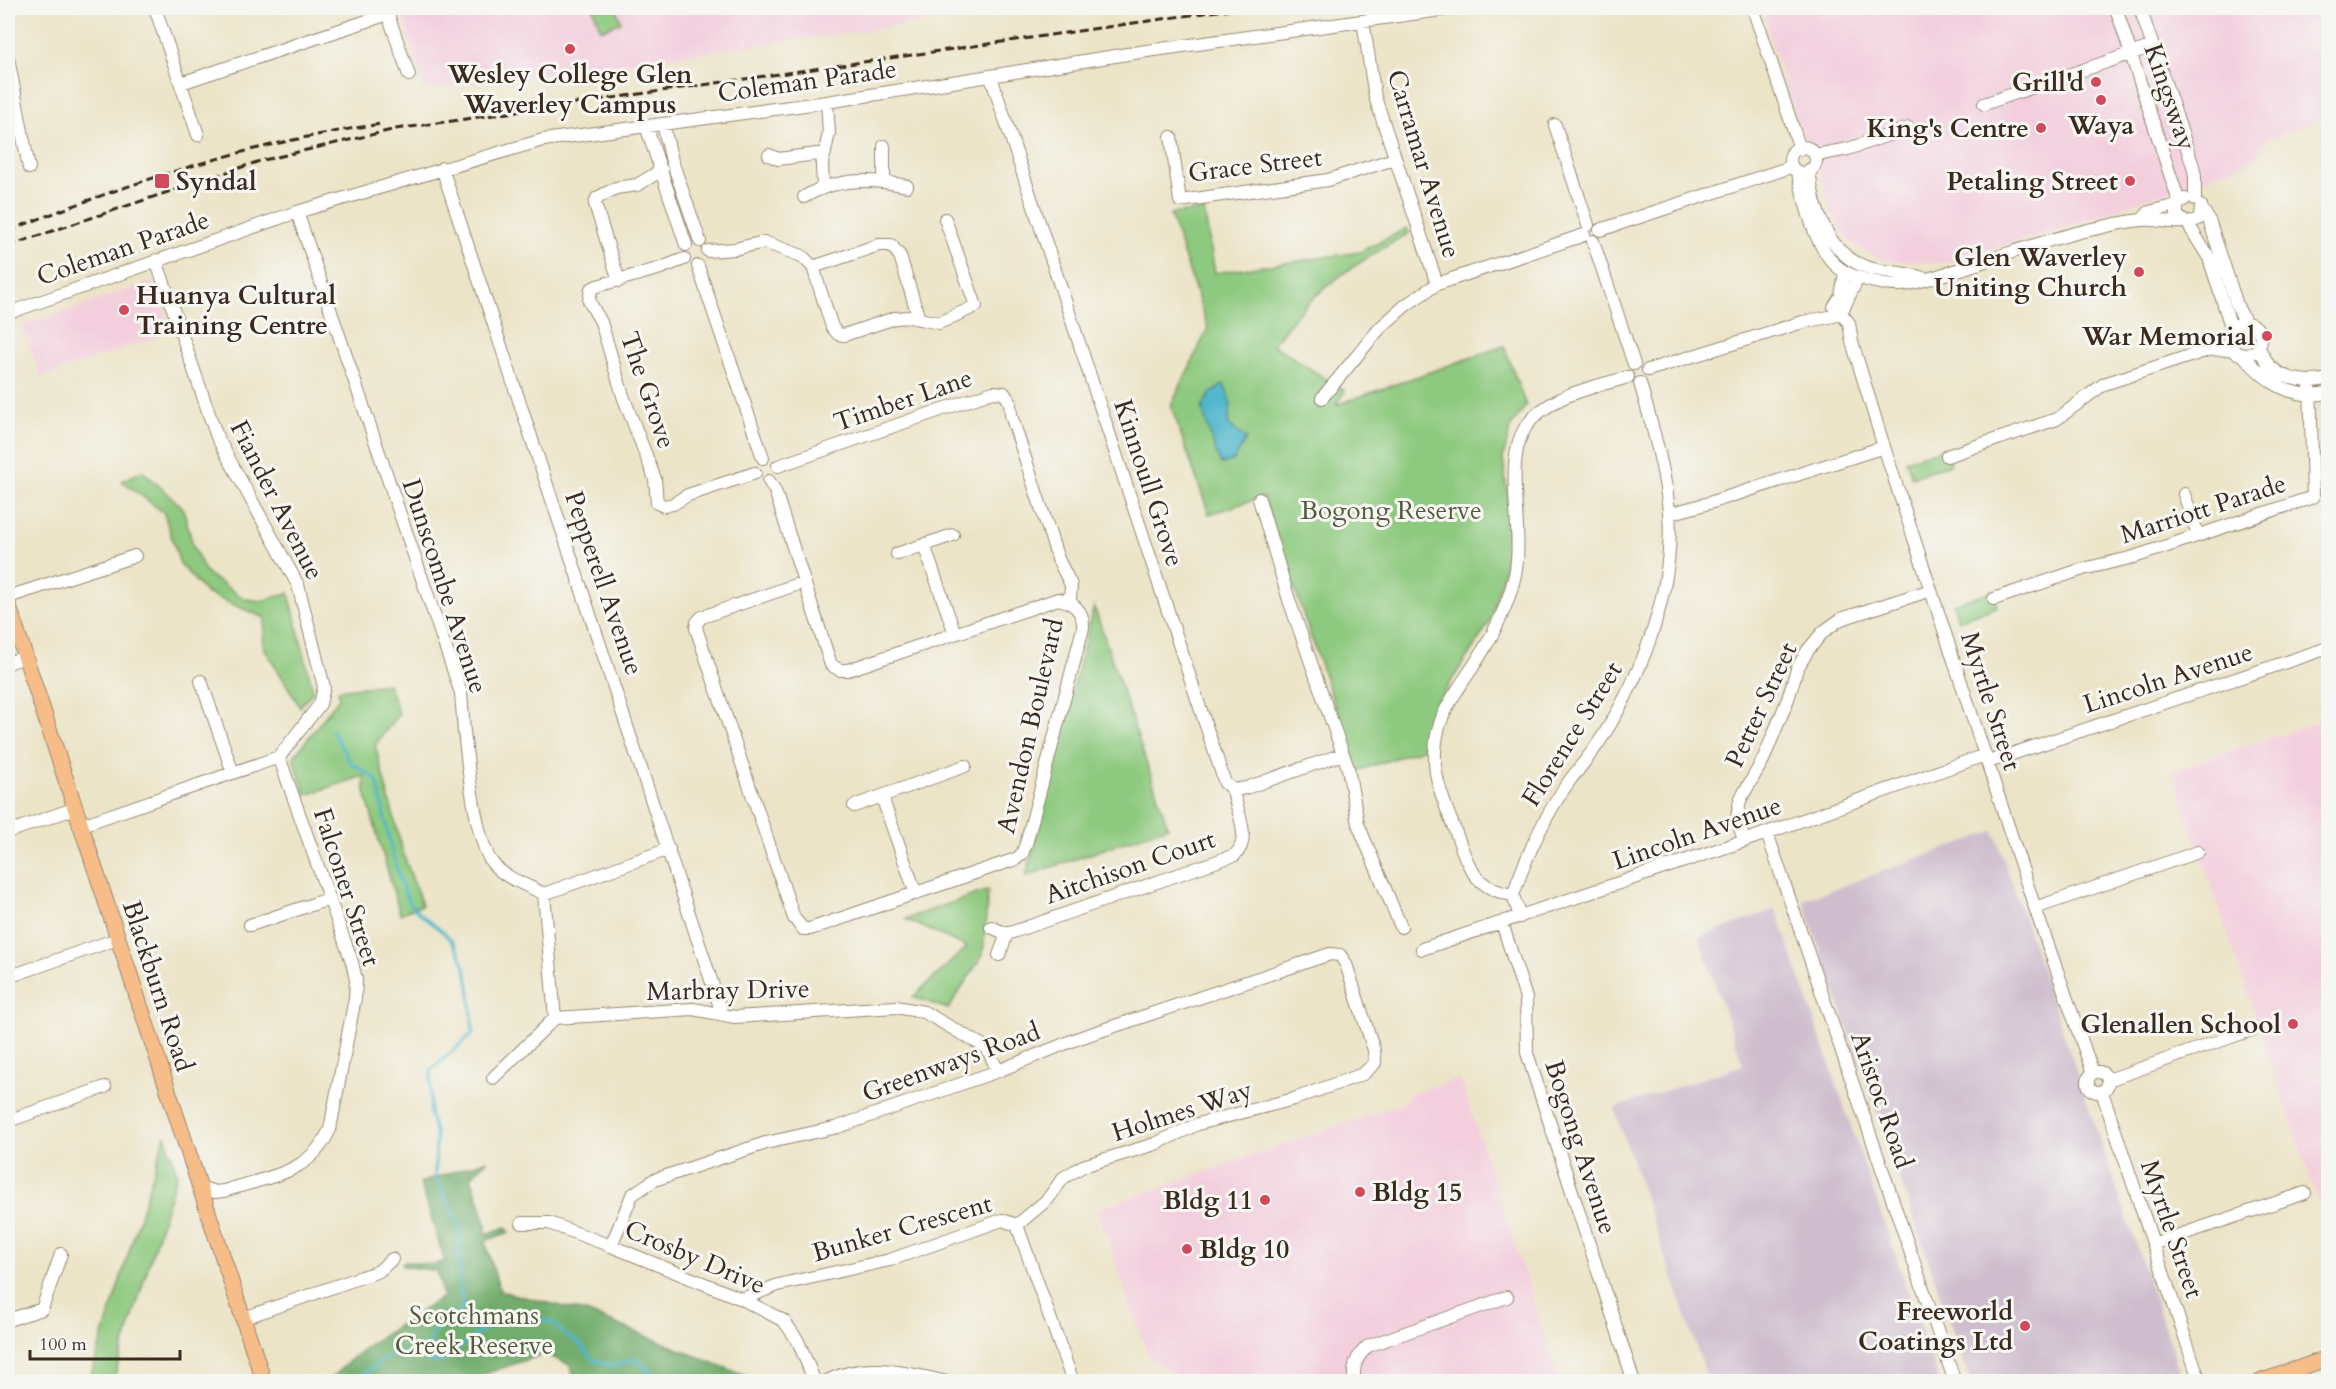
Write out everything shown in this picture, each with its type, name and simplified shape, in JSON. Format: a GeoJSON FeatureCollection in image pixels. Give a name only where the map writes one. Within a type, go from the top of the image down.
{"type":"FeatureCollection","features":[{"type":"Feature","properties":{"kind":"main road","name":"Blackburn Road"},"geometry":{"type":"LineString","coordinates":[[8,604],[73,809],[264,1382]]}},
{"type":"Feature","properties":{"kind":"main road"},"geometry":{"type":"LineString","coordinates":[[2260,1382],[2328,1358]]}},
{"type":"Feature","properties":{"kind":"street"},"geometry":{"type":"LineString","coordinates":[[155,8],[198,135]]}},
{"type":"Feature","properties":{"kind":"street","name":"Coleman Parade"},"geometry":{"type":"LineString","coordinates":[[8,313],[297,212],[543,140],[827,102],[1140,52],[1455,8]]}},
{"type":"Feature","properties":{"kind":"street"},"geometry":{"type":"LineString","coordinates":[[1753,8],[1800,149]]}},
{"type":"Feature","properties":{"kind":"street","name":"Kingsway"},"geometry":{"type":"LineString","coordinates":[[2116,8],[2178,203]]}},
{"type":"Feature","properties":{"kind":"street","name":"Kingsway"},"geometry":{"type":"LineString","coordinates":[[2140,8],[2195,176],[2198,204],[2209,220],[2238,308],[2246,323]]}},
{"type":"Feature","properties":{"kind":"street"},"geometry":{"type":"LineString","coordinates":[[181,83],[387,11],[409,75]]}},
{"type":"Feature","properties":{"kind":"street","name":"Carramar Avenue"},"geometry":{"type":"LineString","coordinates":[[1363,21],[1375,97],[1437,284]]}},
{"type":"Feature","properties":{"kind":"street"},"geometry":{"type":"LineString","coordinates":[[1984,104],[2153,46]]}},
{"type":"Feature","properties":{"kind":"street"},"geometry":{"type":"LineString","coordinates":[[8,58],[29,168]]}},
{"type":"Feature","properties":{"kind":"street","name":"Kinnoull Grove"},"geometry":{"type":"LineString","coordinates":[[991,77],[1225,783],[1233,790]]}},
{"type":"Feature","properties":{"kind":"street"},"geometry":{"type":"LineString","coordinates":[[823,186],[829,133],[827,102]]}},
{"type":"Feature","properties":{"kind":"street"},"geometry":{"type":"LineString","coordinates":[[646,126],[686,245],[684,259],[690,265],[698,266],[707,260],[704,246],[672,161],[663,124]]}},
{"type":"Feature","properties":{"kind":"street"},"geometry":{"type":"LineString","coordinates":[[1555,125],[1634,364]]}},
{"type":"Feature","properties":{"kind":"street"},"geometry":{"type":"LineString","coordinates":[[1322,398],[1380,328],[1406,305],[1437,284],[1592,233],[1799,170],[1816,155],[1848,149],[1909,128]]}},
{"type":"Feature","properties":{"kind":"street","name":"Grace Street"},"geometry":{"type":"LineString","coordinates":[[1171,136],[1180,201],[1328,180],[1394,159]]}},
{"type":"Feature","properties":{"kind":"street"},"geometry":{"type":"LineString","coordinates":[[884,146],[884,181]]}},
{"type":"Feature","properties":{"kind":"street"},"geometry":{"type":"LineString","coordinates":[[1816,155],[1812,149],[1800,149],[1792,158],[1812,188],[1831,241],[1849,259],[1872,269],[1909,273],[1923,278]]}},
{"type":"Feature","properties":{"kind":"street"},"geometry":{"type":"LineString","coordinates":[[769,154],[778,159],[825,153]]}},
{"type":"Feature","properties":{"kind":"street","name":"Pepperell Avenue"},"geometry":{"type":"LineString","coordinates":[[442,168],[722,1014]]}},
{"type":"Feature","properties":{"kind":"street"},"geometry":{"type":"LineString","coordinates":[[619,281],[595,204],[597,198],[616,188],[643,183],[662,170]]}},
{"type":"Feature","properties":{"kind":"street"},"geometry":{"type":"LineString","coordinates":[[1799,170],[1820,243],[1831,260],[1845,272],[1858,278],[1908,285],[1923,278],[1950,274],[2084,231],[2142,220],[2185,223],[2197,221],[2198,204],[2189,198],[2149,212],[2142,220]]}},
{"type":"Feature","properties":{"kind":"street"},"geometry":{"type":"LineString","coordinates":[[804,197],[823,186],[862,180],[884,181],[907,186]]}},
{"type":"Feature","properties":{"kind":"street"},"geometry":{"type":"LineString","coordinates":[[2178,203],[2177,216],[2185,223],[2209,258],[2238,352],[2271,383],[2291,392],[2309,395],[2328,393]]}},
{"type":"Feature","properties":{"kind":"street","name":"Dunscombe Avenue"},"geometry":{"type":"LineString","coordinates":[[297,212],[461,693],[464,747],[484,847],[491,862],[502,872],[544,894]]}},
{"type":"Feature","properties":{"kind":"street"},"geometry":{"type":"LineString","coordinates":[[686,245],[693,241],[704,246],[735,249],[764,242],[802,256],[813,267],[832,327],[838,334],[844,335],[895,318],[939,323],[976,306],[945,219]]}},
{"type":"Feature","properties":{"kind":"street"},"geometry":{"type":"LineString","coordinates":[[813,267],[879,245],[891,245],[900,256],[919,319]]}},
{"type":"Feature","properties":{"kind":"street","name":"The Grove"},"geometry":{"type":"LineString","coordinates":[[684,259],[591,289],[589,301],[601,322],[623,396],[655,480],[657,503],[664,506],[672,504],[688,495],[755,473]]}},
{"type":"Feature","properties":{"kind":"street","name":"Fiander Avenue"},"geometry":{"type":"LineString","coordinates":[[156,260],[209,419],[298,585],[304,602],[324,687],[320,704],[279,757]]}},
{"type":"Feature","properties":{"kind":"street"},"geometry":{"type":"LineString","coordinates":[[698,266],[762,458]]}},
{"type":"Feature","properties":{"kind":"street"},"geometry":{"type":"LineString","coordinates":[[1835,311],[1841,296],[1845,272]]}},
{"type":"Feature","properties":{"kind":"street"},"geometry":{"type":"LineString","coordinates":[[1648,370],[1835,311],[1858,278]]}},
{"type":"Feature","properties":{"kind":"street","name":"Myrtle Street"},"geometry":{"type":"LineString","coordinates":[[1835,311],[1852,342],[1884,447],[2035,908],[2093,1073]]}},
{"type":"Feature","properties":{"kind":"street"},"geometry":{"type":"LineString","coordinates":[[1947,456],[2056,419],[2104,384],[2208,350],[2246,323],[2258,330],[2261,339],[2258,347],[2251,353],[2208,350]]}},
{"type":"Feature","properties":{"kind":"street"},"geometry":{"type":"LineString","coordinates":[[2258,347],[2273,369],[2291,377],[2310,381],[2328,379]]}},
{"type":"Feature","properties":{"kind":"street"},"geometry":{"type":"LineString","coordinates":[[1641,363],[1648,370],[1648,377],[1640,383],[1633,382],[1628,377],[1629,368],[1634,364],[1641,363]]}},
{"type":"Feature","properties":{"kind":"street"},"geometry":{"type":"LineString","coordinates":[[1520,917],[1513,895],[1493,891],[1473,874],[1464,857],[1435,766],[1436,738],[1444,708],[1477,661],[1496,627],[1514,580],[1520,544],[1514,460],[1524,430],[1536,414],[1551,402],[1628,377]]}},
{"type":"Feature","properties":{"kind":"street","name":"Marriott Parade"},"geometry":{"type":"LineString","coordinates":[[1994,599],[2084,569],[2134,557],[2313,497],[2310,381]]}},
{"type":"Feature","properties":{"kind":"street","name":"Florence Street"},"geometry":{"type":"LineString","coordinates":[[1513,895],[1540,827],[1602,737],[1640,672],[1659,609],[1666,567],[1669,514],[1659,450],[1640,383]]}},
{"type":"Feature","properties":{"kind":"street","name":"Timber Lane"},"geometry":{"type":"LineString","coordinates":[[777,466],[993,393],[1004,393],[1010,402],[1011,415],[1058,559],[1071,585],[1070,601]]}},
{"type":"Feature","properties":{"kind":"street"},"geometry":{"type":"LineString","coordinates":[[1669,514],[1709,504],[1884,447]]}},
{"type":"Feature","properties":{"kind":"street"},"geometry":{"type":"LineString","coordinates":[[762,458],[771,458],[777,466],[777,474],[769,481],[761,480],[755,473],[755,465],[762,458]]}},
{"type":"Feature","properties":{"kind":"street","name":"Avendon Boulevard"},"geometry":{"type":"LineString","coordinates":[[769,481],[804,582],[831,665],[840,670],[848,670],[1058,599],[1070,601],[1080,612],[1083,628],[1022,854],[1016,859],[810,929],[803,929],[794,918],[696,628],[697,622],[702,617],[804,582]]}},
{"type":"Feature","properties":{"kind":"street"},"geometry":{"type":"LineString","coordinates":[[2184,494],[2198,535]]}},
{"type":"Feature","properties":{"kind":"street"},"geometry":{"type":"LineString","coordinates":[[1259,499],[1289,600],[1352,783],[1351,795],[1358,824],[1401,927]]}},
{"type":"Feature","properties":{"kind":"street"},"geometry":{"type":"LineString","coordinates":[[897,554],[953,536]]}},
{"type":"Feature","properties":{"kind":"street"},"geometry":{"type":"LineString","coordinates":[[924,545],[955,634]]}},
{"type":"Feature","properties":{"kind":"street"},"geometry":{"type":"LineString","coordinates":[[8,597],[135,556]]}},
{"type":"Feature","properties":{"kind":"street","name":"Petter Street"},"geometry":{"type":"LineString","coordinates":[[1744,841],[1737,818],[1740,800],[1763,760],[1788,699],[1797,669],[1808,650],[1823,632],[1841,619],[1931,590]]}},
{"type":"Feature","properties":{"kind":"street","name":"Lincoln Avenue"},"geometry":{"type":"LineString","coordinates":[[1422,950],[1986,758],[2328,648]]}},
{"type":"Feature","properties":{"kind":"street"},"geometry":{"type":"LineString","coordinates":[[8,663],[26,657]]}},
{"type":"Feature","properties":{"kind":"street"},"geometry":{"type":"LineString","coordinates":[[201,681],[233,773]]}},
{"type":"Feature","properties":{"kind":"street"},"geometry":{"type":"LineString","coordinates":[[1233,790],[1246,788],[1343,754]]}},
{"type":"Feature","properties":{"kind":"street"},"geometry":{"type":"LineString","coordinates":[[79,826],[279,757]]}},
{"type":"Feature","properties":{"kind":"street","name":"Falconer Street"},"geometry":{"type":"LineString","coordinates":[[200,1187],[215,1192],[224,1191],[295,1168],[310,1160],[322,1146],[330,1129],[356,980],[279,757]]}},
{"type":"Feature","properties":{"kind":"street"},"geometry":{"type":"LineString","coordinates":[[854,806],[965,766]]}},
{"type":"Feature","properties":{"kind":"street","name":"Aitchison Court"},"geometry":{"type":"LineString","coordinates":[[1007,933],[1235,855],[1244,846],[1245,836],[1233,790]]}},
{"type":"Feature","properties":{"kind":"street"},"geometry":{"type":"LineString","coordinates":[[882,797],[916,894]]}},
{"type":"Feature","properties":{"kind":"street"},"geometry":{"type":"LineString","coordinates":[[8,832],[73,809]]}},
{"type":"Feature","properties":{"kind":"street","name":"Aristoc Road"},"geometry":{"type":"LineString","coordinates":[[1767,833],[1955,1382]]}},
{"type":"Feature","properties":{"kind":"street"},"geometry":{"type":"LineString","coordinates":[[493,1078],[555,1018],[544,894],[669,849]]}},
{"type":"Feature","properties":{"kind":"street"},"geometry":{"type":"LineString","coordinates":[[2035,908],[2198,852]]}},
{"type":"Feature","properties":{"kind":"street"},"geometry":{"type":"LineString","coordinates":[[250,926],[329,899]]}},
{"type":"Feature","properties":{"kind":"street","name":"Bogong Avenue"},"geometry":{"type":"LineString","coordinates":[[1502,923],[1526,998],[1527,1053],[1634,1382]]}},
{"type":"Feature","properties":{"kind":"street"},"geometry":{"type":"LineString","coordinates":[[991,927],[1007,933],[999,955]]}},
{"type":"Feature","properties":{"kind":"street"},"geometry":{"type":"LineString","coordinates":[[8,977],[117,939]]}},
{"type":"Feature","properties":{"kind":"street","name":"Greenways Road"},"geometry":{"type":"LineString","coordinates":[[611,1245],[632,1195],[654,1180],[766,1143],[838,1127],[998,1071],[1079,1038],[1330,954],[1340,956],[1346,964],[1374,1050],[1375,1063]]}},
{"type":"Feature","properties":{"kind":"street","name":"Marbray Drive"},"geometry":{"type":"LineString","coordinates":[[555,1018],[693,1009],[735,1017],[896,1007],[917,1010],[987,1048],[998,1071]]}},
{"type":"Feature","properties":{"kind":"street"},"geometry":{"type":"LineString","coordinates":[[2108,1080],[2257,1028]]}},
{"type":"Feature","properties":{"kind":"street","name":"Holmes Way"},"geometry":{"type":"LineString","coordinates":[[1017,1224],[1041,1205],[1063,1178],[1083,1166],[1155,1144],[1198,1124],[1294,1099],[1363,1074],[1375,1063]]}},
{"type":"Feature","properties":{"kind":"street"},"geometry":{"type":"LineString","coordinates":[[2093,1073],[2104,1073],[2108,1080],[2107,1087],[2102,1092],[2094,1092],[2088,1086],[2088,1079],[2093,1073]]}},
{"type":"Feature","properties":{"kind":"street"},"geometry":{"type":"LineString","coordinates":[[8,1121],[105,1087]]}},
{"type":"Feature","properties":{"kind":"street","name":"Myrtle Street"},"geometry":{"type":"LineString","coordinates":[[2102,1092],[2200,1382]]}},
{"type":"Feature","properties":{"kind":"street"},"geometry":{"type":"LineString","coordinates":[[2153,1244],[2305,1193]]}},
{"type":"Feature","properties":{"kind":"street","name":"Bunker Crescent"},"geometry":{"type":"LineString","coordinates":[[742,1299],[778,1285],[891,1260],[1002,1221],[1017,1224],[1073,1382]]}},
{"type":"Feature","properties":{"kind":"street","name":"Crosby Drive"},"geometry":{"type":"LineString","coordinates":[[522,1223],[549,1223],[611,1245],[742,1299],[784,1321],[798,1341],[814,1382]]}},
{"type":"Feature","properties":{"kind":"street"},"geometry":{"type":"LineString","coordinates":[[8,1320],[42,1309],[61,1254]]}},
{"type":"Feature","properties":{"kind":"street"},"geometry":{"type":"LineString","coordinates":[[244,1318],[380,1271],[392,1259]]}},
{"type":"Feature","properties":{"kind":"street"},"geometry":{"type":"LineString","coordinates":[[1354,1382],[1353,1367],[1358,1355],[1368,1346],[1507,1297]]}},
{"type":"Feature","properties":{"kind":"street"},"geometry":{"type":"LineString","coordinates":[[825,1382],[840,1374],[880,1368],[947,1382]]}},
{"type":"Feature","properties":{"kind":"shaded area","name":"Wesley College Glen Waverley Campus"},"geometry":{"type":"Polygon","coordinates":[[[399,8],[1031,8],[425,90],[399,8]]]}},
{"type":"Feature","properties":{"kind":"shaded area"},"geometry":{"type":"Polygon","coordinates":[[[1765,8],[2328,8],[2328,118],[2267,140],[2253,161],[2064,228],[1941,263],[1881,260],[1849,242],[1832,215],[1821,175],[1795,114],[1770,38],[1765,8]]]}},
{"type":"Feature","properties":{"kind":"shaded area"},"geometry":{"type":"Polygon","coordinates":[[[153,281],[172,332],[41,377],[22,326],[153,281]]]}},
{"type":"Feature","properties":{"kind":"shaded area","name":"Glenallen School"},"geometry":{"type":"Polygon","coordinates":[[[2320,721],[2328,746],[2328,1230],[2172,771],[2320,721]]]}},
{"type":"Feature","properties":{"kind":"shaded area"},"geometry":{"type":"Polygon","coordinates":[[[1994,831],[2183,1381],[1970,1381],[1803,900],[1994,831]]]}},
{"type":"Feature","properties":{"kind":"shaded area"},"geometry":{"type":"Polygon","coordinates":[[[1776,909],[1939,1381],[1708,1381],[1614,1108],[1743,1065],[1699,937],[1776,909]]]}},
{"type":"Feature","properties":{"kind":"shaded area"},"geometry":{"type":"Polygon","coordinates":[[[1460,1078],[1560,1381],[1185,1381],[1149,1359],[1097,1209],[1404,1103],[1410,1094],[1460,1078]]]}},
{"type":"Feature","properties":{"kind":"green space"},"geometry":{"type":"Polygon","coordinates":[[[593,8],[616,8],[621,22],[601,30],[593,8]]]}},
{"type":"Feature","properties":{"kind":"green space","name":"Bogong Reserve"},"geometry":{"type":"Polygon","coordinates":[[[1204,210],[1215,273],[1360,252],[1407,228],[1409,233],[1334,280],[1302,309],[1273,345],[1345,391],[1336,405],[1504,346],[1526,406],[1511,426],[1503,458],[1510,515],[1506,561],[1490,622],[1439,700],[1429,723],[1423,749],[1357,771],[1263,497],[1209,514],[1171,406],[1208,328],[1170,214],[1204,210]]]}},
{"type":"Feature","properties":{"kind":"green space"},"geometry":{"type":"Polygon","coordinates":[[[1945,448],[1950,464],[1912,477],[1906,460],[1945,448]]]}},
{"type":"Feature","properties":{"kind":"green space"},"geometry":{"type":"Polygon","coordinates":[[[143,471],[183,508],[193,546],[206,573],[245,599],[261,601],[289,593],[313,691],[300,707],[263,646],[265,618],[206,593],[180,564],[164,513],[122,481],[143,471]]]}},
{"type":"Feature","properties":{"kind":"green space"},"geometry":{"type":"Polygon","coordinates":[[[1992,591],[1997,607],[1958,620],[1953,604],[1992,591]]]}},
{"type":"Feature","properties":{"kind":"green space"},"geometry":{"type":"Polygon","coordinates":[[[1094,606],[1168,827],[1026,876],[1094,606]]]}},
{"type":"Feature","properties":{"kind":"green space"},"geometry":{"type":"Polygon","coordinates":[[[388,684],[399,714],[375,745],[404,856],[422,905],[400,914],[365,792],[364,776],[306,795],[293,758],[339,698],[338,690],[388,684]]]}},
{"type":"Feature","properties":{"kind":"green space"},"geometry":{"type":"Polygon","coordinates":[[[988,890],[983,955],[948,1009],[913,997],[967,947],[905,919],[988,890]]]}},
{"type":"Feature","properties":{"kind":"green space"},"geometry":{"type":"Polygon","coordinates":[[[165,1135],[177,1173],[113,1381],[89,1381],[165,1135]]]}},
{"type":"Feature","properties":{"kind":"green space","name":"Scotchmans Creek Reserve"},"geometry":{"type":"Polygon","coordinates":[[[488,1160],[471,1177],[486,1223],[486,1234],[506,1227],[509,1232],[485,1241],[500,1291],[589,1313],[758,1381],[575,1381],[570,1365],[544,1354],[464,1381],[327,1381],[364,1348],[443,1297],[437,1271],[402,1266],[404,1261],[434,1265],[445,1261],[420,1183],[488,1160]]]}},
{"type":"Feature","properties":{"kind":"water"},"geometry":{"type":"Polygon","coordinates":[[[1224,384],[1231,404],[1228,424],[1246,439],[1234,460],[1221,464],[1212,443],[1202,407],[1210,394],[1224,384]]]}},
{"type":"Feature","properties":{"kind":"waterway"},"geometry":{"type":"LineString","coordinates":[[332,731],[351,763],[376,779],[396,867],[409,901],[417,912],[444,933],[460,954],[468,980],[473,1033],[431,1070],[430,1115],[436,1134],[435,1176],[460,1229],[460,1287],[463,1306],[455,1317],[432,1334],[428,1349],[391,1355],[362,1375],[360,1382]]}},
{"type":"Feature","properties":{"kind":"waterway"},"geometry":{"type":"LineString","coordinates":[[422,1352],[429,1361],[440,1362],[489,1325],[501,1320],[522,1317],[552,1322],[564,1334],[579,1343],[593,1360],[614,1366],[634,1359],[664,1382]]}},
{"type":"Feature","properties":{"kind":"railway"},"geometry":{"type":"LineString","coordinates":[[8,246],[260,161],[396,129],[1239,8]]}},
{"type":"Feature","properties":{"kind":"railway"},"geometry":{"type":"LineString","coordinates":[[8,231],[100,196],[191,166],[283,142],[381,124]]}},
{"type":"Feature","properties":{"kind":"place","name":"Wesley College Glen Waverley Campus"},"geometry":{"type":"Point","coordinates":[570,49]}},
{"type":"Feature","properties":{"kind":"place","name":"Grill'd"},"geometry":{"type":"Point","coordinates":[2096,82]}},
{"type":"Feature","properties":{"kind":"place","name":"Waya"},"geometry":{"type":"Point","coordinates":[2101,100]}},
{"type":"Feature","properties":{"kind":"place","name":"King's Centre"},"geometry":{"type":"Point","coordinates":[2041,128]}},
{"type":"Feature","properties":{"kind":"place","name":"Syndal"},"geometry":{"type":"Point","coordinates":[162,181]}},
{"type":"Feature","properties":{"kind":"place","name":"Petaling Street"},"geometry":{"type":"Point","coordinates":[2130,181]}},
{"type":"Feature","properties":{"kind":"place","name":"Glen Waverley Uniting Church"},"geometry":{"type":"Point","coordinates":[2139,272]}},
{"type":"Feature","properties":{"kind":"place","name":"Huanya Cultural Training Centre"},"geometry":{"type":"Point","coordinates":[124,310]}},
{"type":"Feature","properties":{"kind":"place","name":"War Memorial"},"geometry":{"type":"Point","coordinates":[2267,336]}},
{"type":"Feature","properties":{"kind":"place","name":"Glenallen School"},"geometry":{"type":"Point","coordinates":[2293,1024]}},
{"type":"Feature","properties":{"kind":"place","name":"Bldg 15"},"geometry":{"type":"Point","coordinates":[1360,1192]}},
{"type":"Feature","properties":{"kind":"place","name":"Bldg 11"},"geometry":{"type":"Point","coordinates":[1265,1200]}},
{"type":"Feature","properties":{"kind":"place","name":"Bldg 10"},"geometry":{"type":"Point","coordinates":[1187,1249]}},
{"type":"Feature","properties":{"kind":"place","name":"Freeworld Coatings Ltd"},"geometry":{"type":"Point","coordinates":[2025,1326]}}]}
